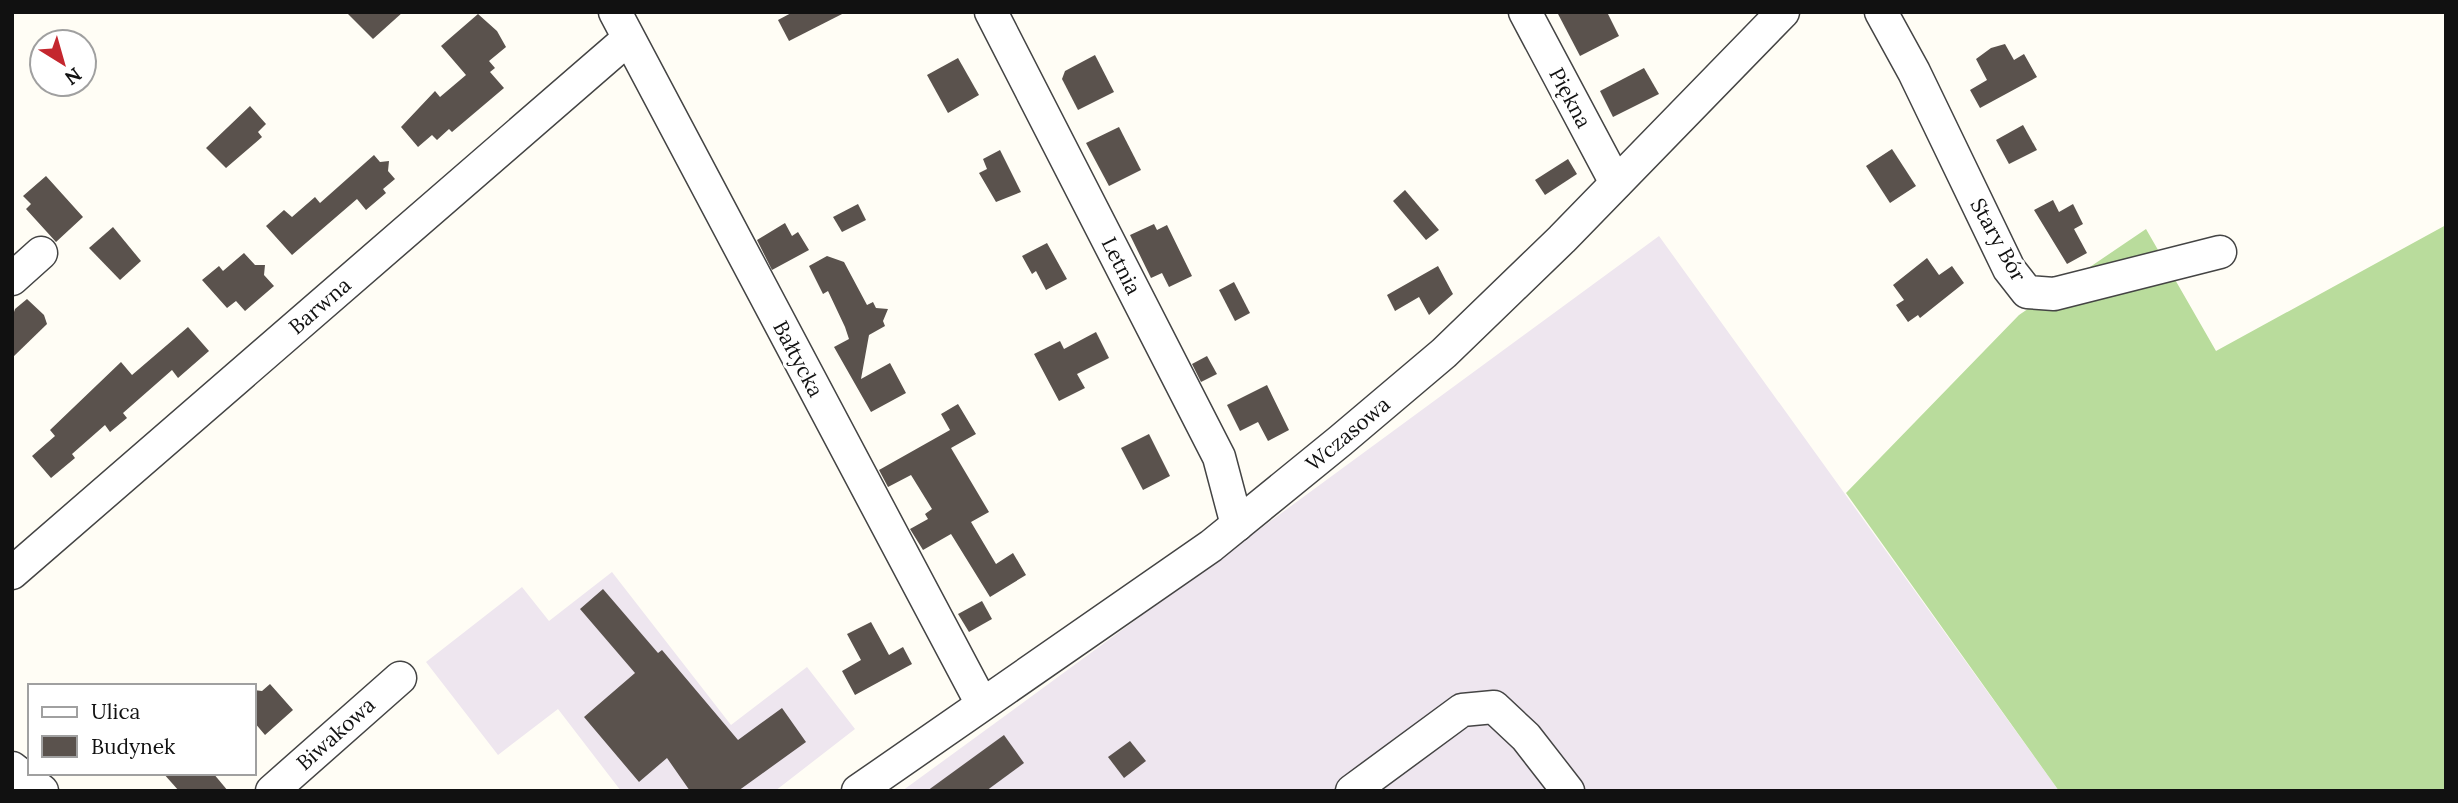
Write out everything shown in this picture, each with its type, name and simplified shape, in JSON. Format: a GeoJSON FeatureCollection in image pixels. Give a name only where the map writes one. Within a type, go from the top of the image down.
{"type":"FeatureCollection","features":[{"type":"Feature","properties":{"kind":"street","name":"Letnia"},"geometry":{"type":"LineString","coordinates":[[991,12],[1219,457],[1237,525]]}},
{"type":"Feature","properties":{"kind":"street","name":"Piękna"},"geometry":{"type":"LineString","coordinates":[[1525,12],[1616,183]]}},
{"type":"Feature","properties":{"kind":"street","name":"Wczasowa"},"geometry":{"type":"LineString","coordinates":[[858,791],[1237,525],[1444,353],[1616,183],[1783,12]]}},
{"type":"Feature","properties":{"kind":"street","name":"Stary Bór"},"geometry":{"type":"LineString","coordinates":[[1881,12],[1914,72],[2009,269],[2027,292],[2054,294],[2220,252]]}},
{"type":"Feature","properties":{"kind":"street","name":"Barwna"},"geometry":{"type":"LineString","coordinates":[[12,573],[621,26]]}},
{"type":"Feature","properties":{"kind":"street","name":"Bałtycka"},"geometry":{"type":"LineString","coordinates":[[621,26],[982,704]]}},
{"type":"Feature","properties":{"kind":"street"},"geometry":{"type":"LineString","coordinates":[[12,279],[41,253]]}},
{"type":"Feature","properties":{"kind":"street","name":"Biwakowa"},"geometry":{"type":"LineString","coordinates":[[272,791],[400,677]]}},
{"type":"Feature","properties":{"kind":"street"},"geometry":{"type":"LineString","coordinates":[[1352,791],[1462,710],[1494,706],[1526,737],[1568,791]]}},
{"type":"Feature","properties":{"kind":"shaded area"},"geometry":{"type":"Polygon","coordinates":[[[1659,236],[2059,791],[902,791],[1013,710],[1659,236]]]}},
{"type":"Feature","properties":{"kind":"shaded area"},"geometry":{"type":"Polygon","coordinates":[[[612,572],[731,725],[807,667],[855,729],[775,791],[621,791],[558,709],[498,755],[426,662],[522,587],[549,621],[612,572]]]}},
{"type":"Feature","properties":{"kind":"green space"},"geometry":{"type":"Polygon","coordinates":[[[2446,225],[2446,791],[2059,791],[1846,493],[2019,315],[2146,229],[2216,351],[2446,225]]]}},
{"type":"Feature","properties":{"kind":"building"},"geometry":{"type":"Polygon","coordinates":[[[346,12],[403,12],[373,39],[346,12]]]}},
{"type":"Feature","properties":{"kind":"building"},"geometry":{"type":"Polygon","coordinates":[[[793,12],[846,12],[789,41],[778,20],[793,12]]]}},
{"type":"Feature","properties":{"kind":"building"},"geometry":{"type":"Polygon","coordinates":[[[1557,12],[1607,12],[1619,36],[1580,56],[1557,12]]]}},
{"type":"Feature","properties":{"kind":"building"},"geometry":{"type":"Polygon","coordinates":[[[478,14],[497,31],[506,47],[489,61],[495,68],[490,72],[504,88],[452,132],[449,129],[437,140],[432,135],[418,147],[401,127],[435,91],[440,97],[466,75],[441,46],[478,14]]]}},
{"type":"Feature","properties":{"kind":"building"},"geometry":{"type":"Polygon","coordinates":[[[2005,44],[2014,60],[2024,54],[2037,77],[1980,108],[1970,90],[1987,80],[1976,59],[1991,48],[2005,44]]]}},
{"type":"Feature","properties":{"kind":"building"},"geometry":{"type":"Polygon","coordinates":[[[1095,55],[1114,92],[1078,110],[1062,79],[1065,71],[1095,55]]]}},
{"type":"Feature","properties":{"kind":"building"},"geometry":{"type":"Polygon","coordinates":[[[958,58],[979,95],[948,113],[927,75],[958,58]]]}},
{"type":"Feature","properties":{"kind":"building"},"geometry":{"type":"Polygon","coordinates":[[[1644,68],[1659,94],[1613,117],[1600,91],[1644,68]]]}},
{"type":"Feature","properties":{"kind":"building"},"geometry":{"type":"Polygon","coordinates":[[[250,106],[266,124],[258,132],[262,137],[226,168],[206,148],[250,106]]]}},
{"type":"Feature","properties":{"kind":"building"},"geometry":{"type":"Polygon","coordinates":[[[2023,125],[2037,150],[2009,164],[1996,140],[2023,125]]]}},
{"type":"Feature","properties":{"kind":"building"},"geometry":{"type":"Polygon","coordinates":[[[1119,127],[1141,170],[1109,186],[1086,143],[1119,127]]]}},
{"type":"Feature","properties":{"kind":"building"},"geometry":{"type":"Polygon","coordinates":[[[1892,149],[1916,186],[1890,203],[1866,166],[1892,149]]]}},
{"type":"Feature","properties":{"kind":"building"},"geometry":{"type":"Polygon","coordinates":[[[1000,150],[1021,192],[996,202],[979,173],[987,169],[983,159],[1000,150]]]}},
{"type":"Feature","properties":{"kind":"building"},"geometry":{"type":"Polygon","coordinates":[[[374,155],[380,162],[389,161],[388,171],[395,179],[383,189],[386,193],[366,210],[357,199],[292,255],[266,226],[284,210],[292,217],[315,197],[320,203],[374,155]]]}},
{"type":"Feature","properties":{"kind":"building"},"geometry":{"type":"Polygon","coordinates":[[[1568,159],[1577,174],[1545,195],[1535,180],[1568,159]]]}},
{"type":"Feature","properties":{"kind":"building"},"geometry":{"type":"Polygon","coordinates":[[[46,176],[83,217],[56,242],[26,209],[31,204],[23,196],[46,176]]]}},
{"type":"Feature","properties":{"kind":"building"},"geometry":{"type":"Polygon","coordinates":[[[1405,190],[1439,230],[1426,240],[1393,201],[1405,190]]]}},
{"type":"Feature","properties":{"kind":"building"},"geometry":{"type":"Polygon","coordinates":[[[2053,200],[2059,212],[2073,204],[2083,224],[2074,229],[2087,253],[2067,264],[2034,210],[2053,200]]]}},
{"type":"Feature","properties":{"kind":"building"},"geometry":{"type":"Polygon","coordinates":[[[858,204],[866,220],[842,232],[833,217],[858,204]]]}},
{"type":"Feature","properties":{"kind":"building"},"geometry":{"type":"Polygon","coordinates":[[[785,223],[792,236],[798,232],[809,250],[772,270],[757,240],[785,223]]]}},
{"type":"Feature","properties":{"kind":"building"},"geometry":{"type":"Polygon","coordinates":[[[1154,224],[1157,230],[1167,225],[1192,276],[1169,287],[1162,273],[1151,278],[1130,235],[1154,224]]]}},
{"type":"Feature","properties":{"kind":"building"},"geometry":{"type":"Polygon","coordinates":[[[113,227],[141,261],[120,280],[89,248],[113,227]]]}},
{"type":"Feature","properties":{"kind":"building"},"geometry":{"type":"Polygon","coordinates":[[[1047,243],[1067,279],[1046,290],[1036,271],[1032,274],[1022,256],[1047,243]]]}},
{"type":"Feature","properties":{"kind":"building"},"geometry":{"type":"Polygon","coordinates":[[[244,253],[255,265],[265,265],[264,275],[274,286],[245,311],[236,301],[227,308],[202,280],[219,266],[223,271],[244,253]]]}},
{"type":"Feature","properties":{"kind":"building"},"geometry":{"type":"Polygon","coordinates":[[[827,256],[844,262],[867,305],[873,302],[876,308],[888,309],[883,321],[885,326],[869,335],[861,379],[890,363],[906,393],[871,412],[834,347],[849,339],[845,327],[828,291],[823,294],[809,266],[827,256]]]}},
{"type":"Feature","properties":{"kind":"building"},"geometry":{"type":"Polygon","coordinates":[[[1927,258],[1939,275],[1952,266],[1964,283],[1920,318],[1918,315],[1908,322],[1896,305],[1904,300],[1893,285],[1927,258]]]}},
{"type":"Feature","properties":{"kind":"building"},"geometry":{"type":"Polygon","coordinates":[[[1438,266],[1453,294],[1429,315],[1419,297],[1395,311],[1387,295],[1438,266]]]}},
{"type":"Feature","properties":{"kind":"building"},"geometry":{"type":"Polygon","coordinates":[[[1234,282],[1250,313],[1235,321],[1219,290],[1234,282]]]}},
{"type":"Feature","properties":{"kind":"building"},"geometry":{"type":"Polygon","coordinates":[[[27,299],[44,315],[47,324],[12,358],[12,318],[15,309],[27,299]]]}},
{"type":"Feature","properties":{"kind":"building"},"geometry":{"type":"Polygon","coordinates":[[[188,327],[209,351],[178,378],[172,370],[123,413],[127,418],[110,432],[105,425],[72,454],[75,458],[51,478],[32,456],[55,436],[50,430],[121,362],[132,375],[188,327]]]}},
{"type":"Feature","properties":{"kind":"building"},"geometry":{"type":"Polygon","coordinates":[[[1096,332],[1109,358],[1077,374],[1085,388],[1059,401],[1034,354],[1060,341],[1064,349],[1096,332]]]}},
{"type":"Feature","properties":{"kind":"building"},"geometry":{"type":"Polygon","coordinates":[[[1207,356],[1217,374],[1201,382],[1192,364],[1207,356]]]}},
{"type":"Feature","properties":{"kind":"building"},"geometry":{"type":"Polygon","coordinates":[[[1267,385],[1289,430],[1268,441],[1258,422],[1240,431],[1227,405],[1267,385]]]}},
{"type":"Feature","properties":{"kind":"building"},"geometry":{"type":"Polygon","coordinates":[[[958,404],[976,434],[951,448],[989,512],[971,522],[996,564],[1013,553],[1026,575],[990,597],[951,534],[923,550],[910,529],[928,519],[925,514],[932,509],[911,475],[888,487],[879,470],[950,430],[941,414],[958,404]]]}},
{"type":"Feature","properties":{"kind":"building"},"geometry":{"type":"Polygon","coordinates":[[[1149,434],[1170,476],[1143,490],[1121,448],[1149,434]]]}},
{"type":"Feature","properties":{"kind":"building"},"geometry":{"type":"Polygon","coordinates":[[[603,589],[658,653],[662,650],[738,740],[782,708],[806,742],[738,791],[690,791],[667,758],[639,782],[584,717],[635,673],[580,609],[603,589]]]}},
{"type":"Feature","properties":{"kind":"building"},"geometry":{"type":"Polygon","coordinates":[[[982,601],[992,619],[969,632],[958,614],[982,601]]]}},
{"type":"Feature","properties":{"kind":"building"},"geometry":{"type":"Polygon","coordinates":[[[871,622],[889,655],[903,647],[912,664],[855,695],[842,671],[861,660],[847,634],[871,622]]]}},
{"type":"Feature","properties":{"kind":"building"},"geometry":{"type":"Polygon","coordinates":[[[270,684],[293,710],[265,735],[256,724],[256,690],[262,691],[270,684]]]}},
{"type":"Feature","properties":{"kind":"building"},"geometry":{"type":"Polygon","coordinates":[[[1004,735],[1024,763],[986,791],[927,791],[1004,735]]]}},
{"type":"Feature","properties":{"kind":"building"},"geometry":{"type":"Polygon","coordinates":[[[1130,741],[1146,761],[1124,778],[1108,757],[1130,741]]]}},
{"type":"Feature","properties":{"kind":"building"},"geometry":{"type":"Polygon","coordinates":[[[165,775],[215,775],[228,791],[179,791],[165,775]]]}}]}
